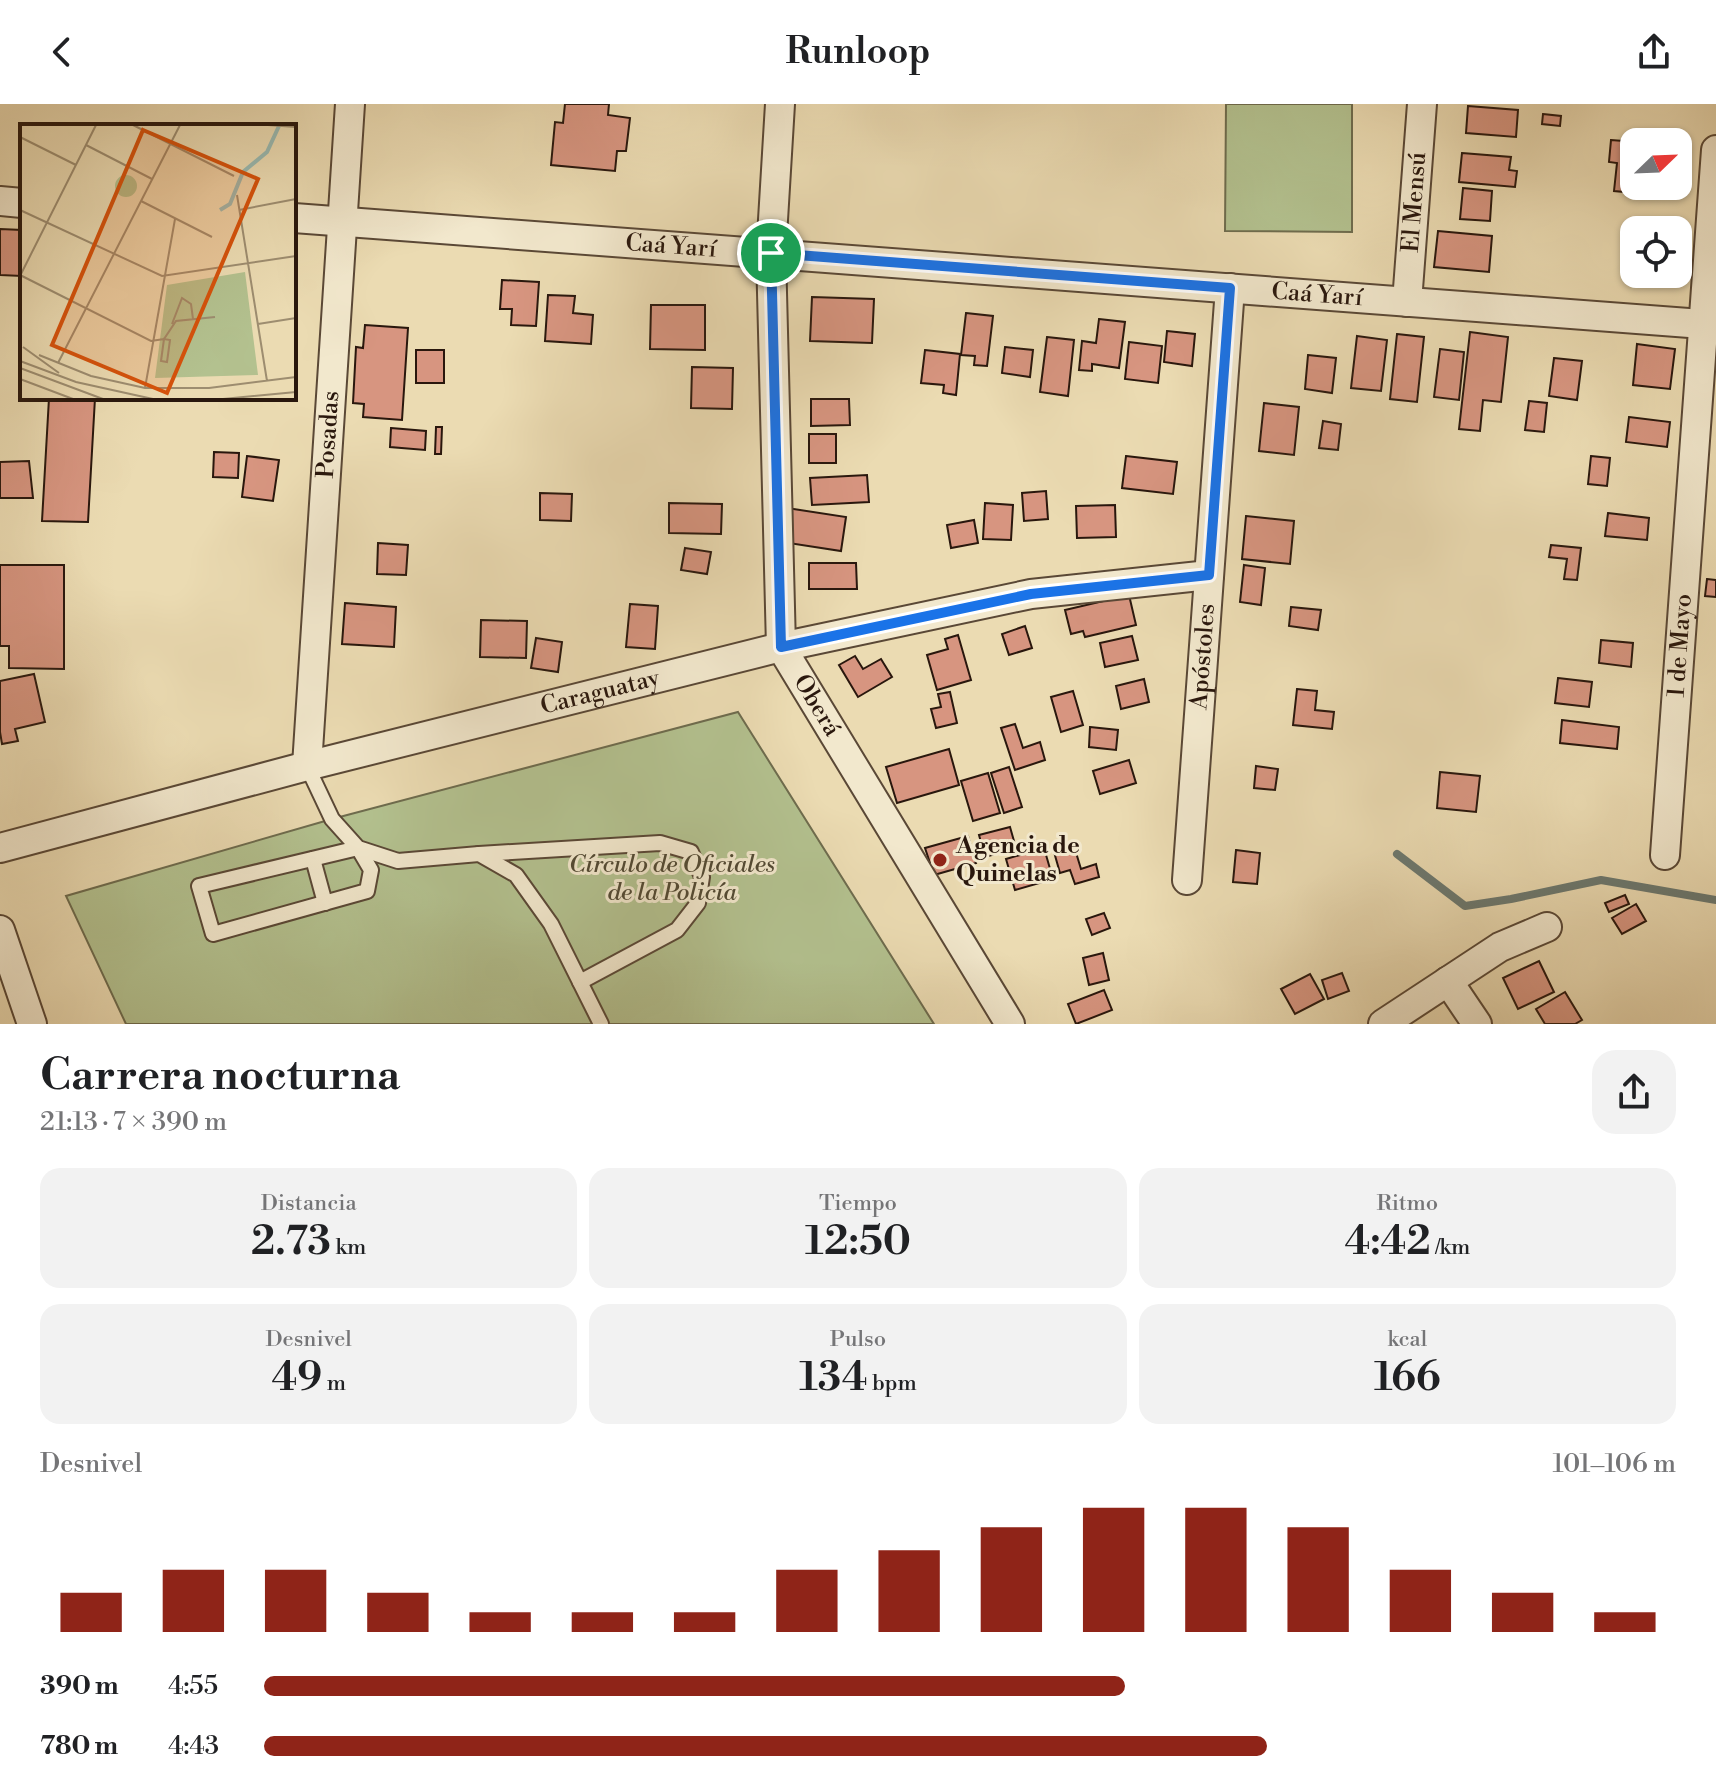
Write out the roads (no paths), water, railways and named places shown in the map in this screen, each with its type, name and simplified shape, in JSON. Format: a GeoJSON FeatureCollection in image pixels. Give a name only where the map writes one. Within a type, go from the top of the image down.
{"type":"FeatureCollection","features":[{"type":"Feature","properties":{"kind":"street","name":"Posadas"},"geometry":{"type":"LineString","coordinates":[[307,766],[350,104]]}},
{"type":"Feature","properties":{"kind":"street","name":"Oberá"},"geometry":{"type":"LineString","coordinates":[[780,104],[771,253],[781,647],[1010,1024]]}},
{"type":"Feature","properties":{"kind":"street","name":"El Mensú"},"geometry":{"type":"LineString","coordinates":[[1407,302],[1422,104]]}},
{"type":"Feature","properties":{"kind":"street","name":"1 de Mayo"},"geometry":{"type":"LineString","coordinates":[[1665,855],[1710,325],[1716,150]]}},
{"type":"Feature","properties":{"kind":"street"},"geometry":{"type":"LineString","coordinates":[[0,201],[20,203]]}},
{"type":"Feature","properties":{"kind":"street","name":"Caá Yarí"},"geometry":{"type":"LineString","coordinates":[[296,218],[1710,325]]}},
{"type":"Feature","properties":{"kind":"street","name":"Apóstoles"},"geometry":{"type":"LineString","coordinates":[[1187,880],[1230,288]]}},
{"type":"Feature","properties":{"kind":"street","name":"Caraguatay"},"geometry":{"type":"LineString","coordinates":[[0,848],[307,766],[781,647],[1031,594],[1209,575]]}},
{"type":"Feature","properties":{"kind":"street"},"geometry":{"type":"LineString","coordinates":[[1383,1024],[1500,947],[1547,927]]}},
{"type":"Feature","properties":{"kind":"street"},"geometry":{"type":"LineString","coordinates":[[0,930],[32,1024]]}},
{"type":"Feature","properties":{"kind":"street"},"geometry":{"type":"LineString","coordinates":[[1448,981],[1477,1024]]}},
{"type":"Feature","properties":{"kind":"lane"},"geometry":{"type":"LineString","coordinates":[[307,766],[332,819],[358,848],[371,870],[367,891],[213,934],[199,886],[358,848],[398,861],[660,843],[691,852],[702,877],[698,903],[677,930],[580,982]]}},
{"type":"Feature","properties":{"kind":"lane"},"geometry":{"type":"LineString","coordinates":[[479,854],[516,875],[551,924],[601,1024]]}},
{"type":"Feature","properties":{"kind":"lane"},"geometry":{"type":"LineString","coordinates":[[313,859],[325,903]]}},
{"type":"Feature","properties":{"kind":"waterway"},"geometry":{"type":"LineString","coordinates":[[1397,854],[1465,906],[1601,880],[1716,900]]}},
{"type":"Feature","properties":{"kind":"place","name":"Agencia de Quinelas"},"geometry":{"type":"Point","coordinates":[940,860]}},
{"type":"Feature","properties":{"kind":"park label","name":"Círculo de Oficiales de la Policía"},"geometry":{"type":"Point","coordinates":[672,879]}}]}
